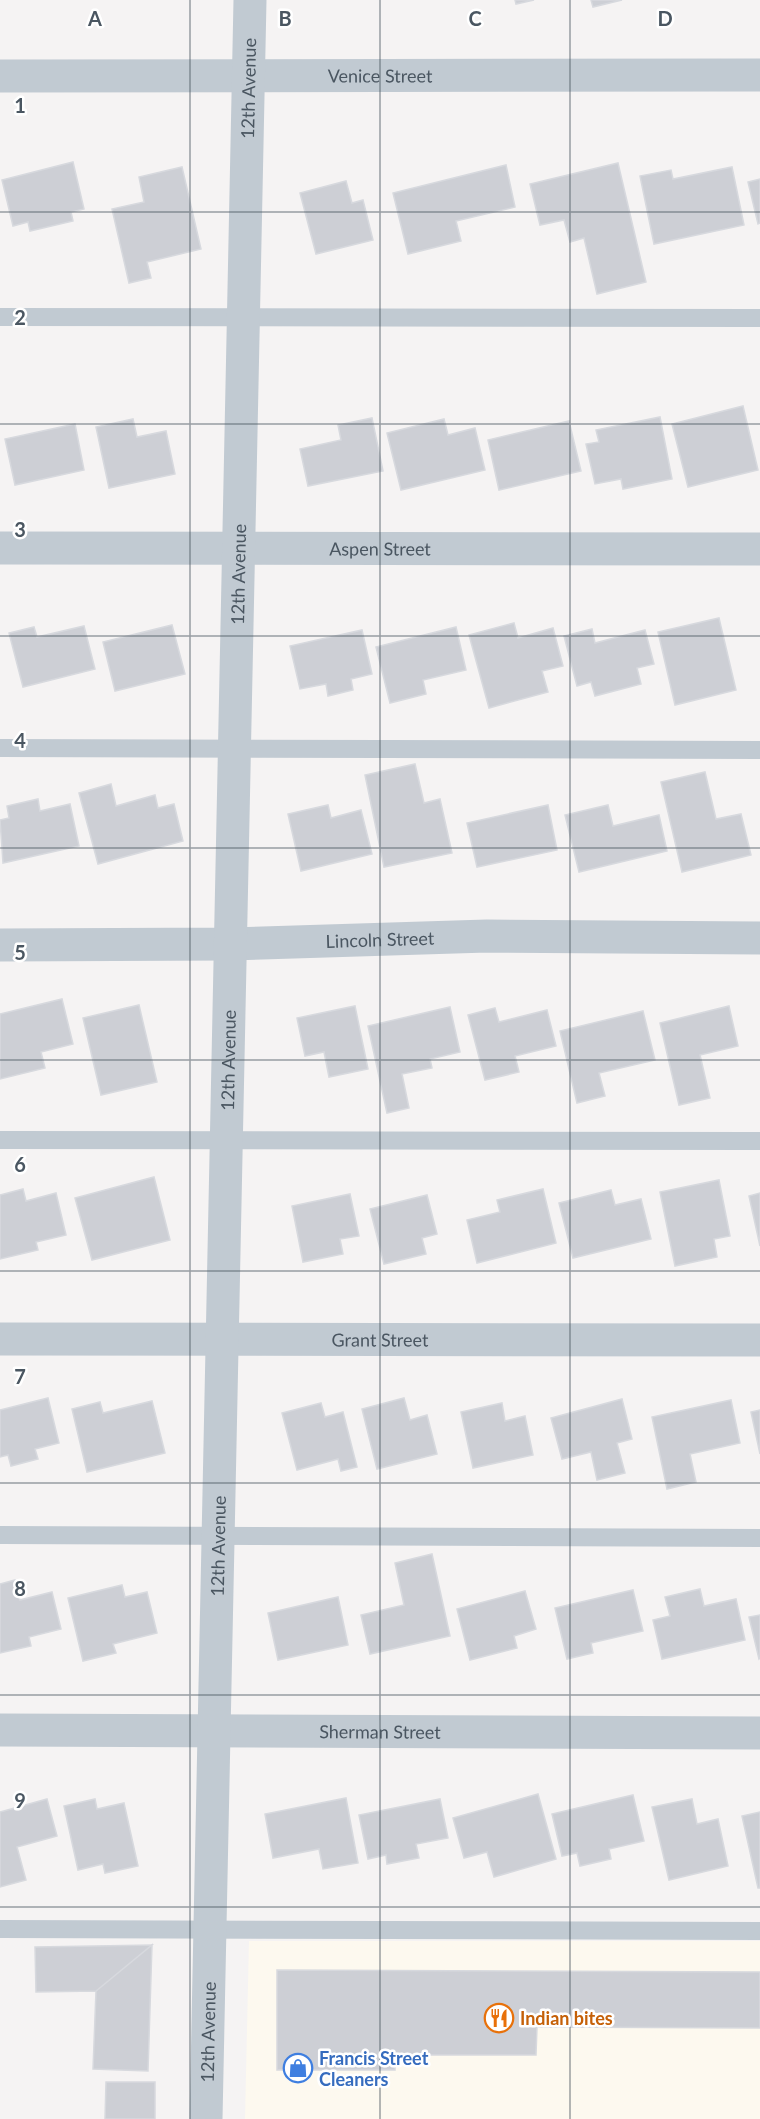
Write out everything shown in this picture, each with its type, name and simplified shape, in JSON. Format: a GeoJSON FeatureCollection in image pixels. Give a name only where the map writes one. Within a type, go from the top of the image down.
{"type":"FeatureCollection","features":[{"type":"Feature","properties":{"kind":"street","name":"12th Avenue"},"geometry":{"type":"LineString","coordinates":[[206,2119],[250,0]]}},
{"type":"Feature","properties":{"kind":"street","name":"Venice Street"},"geometry":{"type":"LineString","coordinates":[[0,76],[760,75]]}},
{"type":"Feature","properties":{"kind":"street","name":"Aspen Street"},"geometry":{"type":"LineString","coordinates":[[0,548],[760,549]]}},
{"type":"Feature","properties":{"kind":"street","name":"Lincoln Street"},"geometry":{"type":"LineString","coordinates":[[0,945],[230,944],[487,936],[760,938]]}},
{"type":"Feature","properties":{"kind":"street","name":"Grant Street"},"geometry":{"type":"LineString","coordinates":[[0,1339],[760,1340]]}},
{"type":"Feature","properties":{"kind":"street","name":"Sherman Street"},"geometry":{"type":"LineString","coordinates":[[0,1730],[760,1733]]}},
{"type":"Feature","properties":{"kind":"lane"},"geometry":{"type":"LineString","coordinates":[[0,317],[760,318]]}},
{"type":"Feature","properties":{"kind":"lane"},"geometry":{"type":"LineString","coordinates":[[0,748],[760,750]]}},
{"type":"Feature","properties":{"kind":"lane"},"geometry":{"type":"LineString","coordinates":[[0,1140],[760,1141]]}},
{"type":"Feature","properties":{"kind":"lane"},"geometry":{"type":"LineString","coordinates":[[0,1535],[760,1538]]}},
{"type":"Feature","properties":{"kind":"lane"},"geometry":{"type":"LineString","coordinates":[[0,1929],[760,1931]]}},
{"type":"Feature","properties":{"kind":"shaded area"},"geometry":{"type":"Polygon","coordinates":[[[249,1941],[760,1941],[760,2119],[245,2119],[249,1941]]]}},
{"type":"Feature","properties":{"kind":"building"},"geometry":{"type":"Polygon","coordinates":[[[515,0],[534,0],[516,4],[515,0]]]}},
{"type":"Feature","properties":{"kind":"building"},"geometry":{"type":"Polygon","coordinates":[[[591,0],[622,0],[593,7],[591,0]]]}},
{"type":"Feature","properties":{"kind":"building"},"geometry":{"type":"Polygon","coordinates":[[[73,162],[84,209],[71,212],[73,221],[30,231],[28,222],[13,226],[2,180],[73,162]]]}},
{"type":"Feature","properties":{"kind":"building"},"geometry":{"type":"Polygon","coordinates":[[[618,163],[646,282],[597,294],[584,238],[570,242],[564,220],[540,225],[530,184],[618,163]]]}},
{"type":"Feature","properties":{"kind":"building"},"geometry":{"type":"Polygon","coordinates":[[[506,165],[515,207],[456,221],[461,241],[408,254],[393,193],[506,165]]]}},
{"type":"Feature","properties":{"kind":"building"},"geometry":{"type":"Polygon","coordinates":[[[182,167],[201,249],[147,262],[151,278],[129,283],[112,209],[144,202],[139,177],[182,167]]]}},
{"type":"Feature","properties":{"kind":"building"},"geometry":{"type":"Polygon","coordinates":[[[732,167],[744,225],[654,244],[640,176],[671,170],[673,179],[732,167]]]}},
{"type":"Feature","properties":{"kind":"building"},"geometry":{"type":"Polygon","coordinates":[[[760,179],[760,223],[758,224],[748,182],[760,179]]]}},
{"type":"Feature","properties":{"kind":"building"},"geometry":{"type":"Polygon","coordinates":[[[346,181],[352,203],[363,200],[373,240],[316,254],[300,193],[346,181]]]}},
{"type":"Feature","properties":{"kind":"building"},"geometry":{"type":"Polygon","coordinates":[[[743,406],[758,470],[688,487],[672,424],[743,406]]]}},
{"type":"Feature","properties":{"kind":"building"},"geometry":{"type":"Polygon","coordinates":[[[660,417],[672,479],[623,489],[621,479],[595,484],[586,444],[599,442],[596,430],[660,417]]]}},
{"type":"Feature","properties":{"kind":"building"},"geometry":{"type":"Polygon","coordinates":[[[372,418],[383,471],[308,486],[300,449],[341,440],[338,425],[372,418]]]}},
{"type":"Feature","properties":{"kind":"building"},"geometry":{"type":"Polygon","coordinates":[[[133,419],[137,437],[166,431],[175,474],[109,488],[96,427],[133,419]]]}},
{"type":"Feature","properties":{"kind":"building"},"geometry":{"type":"Polygon","coordinates":[[[444,419],[448,435],[475,428],[485,470],[401,490],[387,433],[444,419]]]}},
{"type":"Feature","properties":{"kind":"building"},"geometry":{"type":"Polygon","coordinates":[[[569,421],[581,471],[499,490],[488,440],[569,421]]]}},
{"type":"Feature","properties":{"kind":"building"},"geometry":{"type":"Polygon","coordinates":[[[75,424],[84,470],[15,485],[5,439],[75,424]]]}},
{"type":"Feature","properties":{"kind":"building"},"geometry":{"type":"Polygon","coordinates":[[[719,618],[736,690],[675,705],[658,632],[719,618]]]}},
{"type":"Feature","properties":{"kind":"building"},"geometry":{"type":"Polygon","coordinates":[[[514,623],[518,638],[553,628],[563,666],[542,671],[548,692],[489,708],[469,635],[514,623]]]}},
{"type":"Feature","properties":{"kind":"building"},"geometry":{"type":"Polygon","coordinates":[[[172,625],[185,674],[115,691],[103,642],[172,625]]]}},
{"type":"Feature","properties":{"kind":"building"},"geometry":{"type":"Polygon","coordinates":[[[84,626],[95,669],[23,687],[9,633],[34,627],[37,637],[84,626]]]}},
{"type":"Feature","properties":{"kind":"building"},"geometry":{"type":"Polygon","coordinates":[[[456,627],[466,670],[423,680],[426,694],[390,703],[376,647],[456,627]]]}},
{"type":"Feature","properties":{"kind":"building"},"geometry":{"type":"Polygon","coordinates":[[[592,629],[595,643],[645,630],[654,664],[637,668],[641,684],[595,696],[591,682],[577,686],[564,636],[592,629]]]}},
{"type":"Feature","properties":{"kind":"building"},"geometry":{"type":"Polygon","coordinates":[[[362,630],[372,674],[351,679],[353,690],[328,696],[326,684],[300,689],[290,646],[362,630]]]}},
{"type":"Feature","properties":{"kind":"building"},"geometry":{"type":"Polygon","coordinates":[[[415,764],[424,803],[440,799],[452,853],[384,867],[365,775],[415,764]]]}},
{"type":"Feature","properties":{"kind":"building"},"geometry":{"type":"Polygon","coordinates":[[[705,772],[716,819],[741,814],[751,855],[682,872],[661,782],[705,772]]]}},
{"type":"Feature","properties":{"kind":"building"},"geometry":{"type":"Polygon","coordinates":[[[111,784],[116,806],[155,795],[158,808],[174,804],[183,841],[98,864],[79,793],[111,784]]]}},
{"type":"Feature","properties":{"kind":"building"},"geometry":{"type":"Polygon","coordinates":[[[38,799],[40,811],[70,804],[79,846],[3,863],[0,820],[9,818],[7,806],[38,799]]]}},
{"type":"Feature","properties":{"kind":"building"},"geometry":{"type":"Polygon","coordinates":[[[328,805],[331,818],[361,810],[372,854],[301,871],[288,814],[328,805]]]}},
{"type":"Feature","properties":{"kind":"building"},"geometry":{"type":"Polygon","coordinates":[[[548,805],[557,850],[477,867],[467,823],[548,805]]]}},
{"type":"Feature","properties":{"kind":"building"},"geometry":{"type":"Polygon","coordinates":[[[608,805],[613,826],[659,815],[667,851],[579,872],[565,815],[608,805]]]}},
{"type":"Feature","properties":{"kind":"building"},"geometry":{"type":"Polygon","coordinates":[[[62,999],[73,1044],[41,1052],[45,1068],[0,1079],[0,1014],[62,999]]]}},
{"type":"Feature","properties":{"kind":"building"},"geometry":{"type":"Polygon","coordinates":[[[139,1005],[157,1082],[101,1095],[83,1018],[139,1005]]]}},
{"type":"Feature","properties":{"kind":"building"},"geometry":{"type":"Polygon","coordinates":[[[355,1006],[368,1069],[329,1077],[324,1052],[305,1056],[297,1018],[355,1006]]]}},
{"type":"Feature","properties":{"kind":"building"},"geometry":{"type":"Polygon","coordinates":[[[729,1006],[738,1046],[700,1055],[710,1098],[679,1105],[660,1023],[729,1006]]]}},
{"type":"Feature","properties":{"kind":"building"},"geometry":{"type":"Polygon","coordinates":[[[450,1007],[460,1052],[430,1059],[432,1068],[402,1074],[409,1108],[387,1113],[368,1026],[450,1007]]]}},
{"type":"Feature","properties":{"kind":"building"},"geometry":{"type":"Polygon","coordinates":[[[495,1008],[499,1022],[547,1010],[556,1046],[515,1056],[519,1072],[485,1080],[468,1015],[495,1008]]]}},
{"type":"Feature","properties":{"kind":"building"},"geometry":{"type":"Polygon","coordinates":[[[643,1011],[655,1060],[599,1073],[605,1096],[577,1103],[560,1031],[643,1011]]]}},
{"type":"Feature","properties":{"kind":"building"},"geometry":{"type":"Polygon","coordinates":[[[154,1177],[170,1240],[92,1260],[75,1198],[154,1177]]]}},
{"type":"Feature","properties":{"kind":"building"},"geometry":{"type":"Polygon","coordinates":[[[719,1180],[730,1236],[714,1239],[717,1257],[675,1266],[660,1192],[719,1180]]]}},
{"type":"Feature","properties":{"kind":"building"},"geometry":{"type":"Polygon","coordinates":[[[23,1189],[26,1201],[56,1193],[66,1235],[36,1242],[38,1250],[0,1259],[0,1195],[23,1189]]]}},
{"type":"Feature","properties":{"kind":"building"},"geometry":{"type":"Polygon","coordinates":[[[543,1189],[556,1243],[477,1263],[467,1220],[500,1212],[497,1200],[543,1189]]]}},
{"type":"Feature","properties":{"kind":"building"},"geometry":{"type":"Polygon","coordinates":[[[611,1190],[615,1205],[641,1199],[651,1239],[573,1258],[559,1203],[611,1190]]]}},
{"type":"Feature","properties":{"kind":"building"},"geometry":{"type":"Polygon","coordinates":[[[760,1193],[760,1246],[749,1196],[760,1193]]]}},
{"type":"Feature","properties":{"kind":"building"},"geometry":{"type":"Polygon","coordinates":[[[350,1194],[359,1236],[340,1239],[343,1254],[303,1262],[292,1206],[350,1194]]]}},
{"type":"Feature","properties":{"kind":"building"},"geometry":{"type":"Polygon","coordinates":[[[427,1195],[437,1234],[422,1238],[426,1254],[384,1264],[370,1209],[427,1195]]]}},
{"type":"Feature","properties":{"kind":"building"},"geometry":{"type":"Polygon","coordinates":[[[48,1398],[59,1443],[35,1449],[38,1459],[11,1466],[8,1455],[0,1457],[0,1410],[48,1398]]]}},
{"type":"Feature","properties":{"kind":"building"},"geometry":{"type":"Polygon","coordinates":[[[404,1398],[410,1420],[427,1415],[437,1454],[377,1469],[362,1409],[404,1398]]]}},
{"type":"Feature","properties":{"kind":"building"},"geometry":{"type":"Polygon","coordinates":[[[622,1399],[632,1439],[617,1443],[625,1473],[597,1480],[591,1452],[562,1459],[551,1418],[622,1399]]]}},
{"type":"Feature","properties":{"kind":"building"},"geometry":{"type":"Polygon","coordinates":[[[731,1400],[740,1443],[690,1454],[696,1482],[667,1489],[652,1417],[731,1400]]]}},
{"type":"Feature","properties":{"kind":"building"},"geometry":{"type":"Polygon","coordinates":[[[152,1401],[165,1453],[87,1472],[72,1409],[100,1402],[103,1413],[152,1401]]]}},
{"type":"Feature","properties":{"kind":"building"},"geometry":{"type":"Polygon","coordinates":[[[321,1403],[325,1417],[343,1412],[357,1467],[341,1471],[338,1459],[297,1470],[282,1413],[321,1403]]]}},
{"type":"Feature","properties":{"kind":"building"},"geometry":{"type":"Polygon","coordinates":[[[502,1403],[505,1421],[525,1416],[533,1455],[473,1468],[461,1412],[502,1403]]]}},
{"type":"Feature","properties":{"kind":"building"},"geometry":{"type":"Polygon","coordinates":[[[760,1410],[760,1454],[751,1412],[760,1410]]]}},
{"type":"Feature","properties":{"kind":"building"},"geometry":{"type":"Polygon","coordinates":[[[432,1554],[450,1636],[370,1654],[361,1615],[404,1605],[395,1563],[432,1554]]]}},
{"type":"Feature","properties":{"kind":"building"},"geometry":{"type":"Polygon","coordinates":[[[15,1580],[20,1600],[52,1592],[61,1629],[29,1637],[31,1646],[0,1653],[0,1584],[15,1580]]]}},
{"type":"Feature","properties":{"kind":"building"},"geometry":{"type":"Polygon","coordinates":[[[122,1585],[125,1597],[147,1592],[157,1633],[113,1644],[116,1653],[83,1661],[68,1598],[122,1585]]]}},
{"type":"Feature","properties":{"kind":"building"},"geometry":{"type":"Polygon","coordinates":[[[700,1589],[704,1606],[736,1599],[745,1640],[662,1659],[653,1620],[670,1616],[665,1597],[700,1589]]]}},
{"type":"Feature","properties":{"kind":"building"},"geometry":{"type":"Polygon","coordinates":[[[633,1590],[643,1631],[591,1643],[593,1653],[567,1659],[555,1608],[633,1590]]]}},
{"type":"Feature","properties":{"kind":"building"},"geometry":{"type":"Polygon","coordinates":[[[525,1591],[536,1629],[514,1636],[517,1648],[470,1660],[457,1609],[525,1591]]]}},
{"type":"Feature","properties":{"kind":"building"},"geometry":{"type":"Polygon","coordinates":[[[338,1597],[348,1645],[278,1660],[268,1613],[338,1597]]]}},
{"type":"Feature","properties":{"kind":"building"},"geometry":{"type":"Polygon","coordinates":[[[760,1615],[760,1658],[759,1659],[749,1617],[760,1615]]]}},
{"type":"Feature","properties":{"kind":"building"},"geometry":{"type":"Polygon","coordinates":[[[538,1794],[556,1859],[494,1877],[487,1852],[464,1858],[453,1818],[538,1794]]]}},
{"type":"Feature","properties":{"kind":"building"},"geometry":{"type":"Polygon","coordinates":[[[633,1795],[644,1841],[609,1849],[611,1859],[580,1866],[577,1853],[562,1856],[552,1814],[633,1795]]]}},
{"type":"Feature","properties":{"kind":"building"},"geometry":{"type":"Polygon","coordinates":[[[346,1798],[358,1863],[323,1869],[319,1849],[273,1858],[265,1814],[346,1798]]]}},
{"type":"Feature","properties":{"kind":"building"},"geometry":{"type":"Polygon","coordinates":[[[47,1799],[57,1836],[17,1847],[26,1880],[0,1887],[0,1812],[47,1799]]]}},
{"type":"Feature","properties":{"kind":"building"},"geometry":{"type":"Polygon","coordinates":[[[95,1799],[97,1809],[124,1803],[138,1866],[105,1873],[103,1864],[78,1870],[64,1806],[95,1799]]]}},
{"type":"Feature","properties":{"kind":"building"},"geometry":{"type":"Polygon","coordinates":[[[440,1799],[448,1838],[416,1844],[419,1858],[387,1864],[386,1855],[368,1859],[359,1815],[440,1799]]]}},
{"type":"Feature","properties":{"kind":"building"},"geometry":{"type":"Polygon","coordinates":[[[692,1799],[697,1824],[718,1819],[728,1866],[669,1880],[652,1807],[692,1799]]]}},
{"type":"Feature","properties":{"kind":"building"},"geometry":{"type":"Polygon","coordinates":[[[760,1812],[760,1888],[758,1888],[742,1816],[760,1812]]]}},
{"type":"Feature","properties":{"kind":"building"},"geometry":{"type":"Polygon","coordinates":[[[152,1945],[148,2071],[93,2069],[96,1991],[152,1945]]]}},
{"type":"Feature","properties":{"kind":"building"},"geometry":{"type":"Polygon","coordinates":[[[152,1945],[96,1991],[36,1992],[35,1947],[152,1945]]]}},
{"type":"Feature","properties":{"kind":"building"},"geometry":{"type":"Polygon","coordinates":[[[277,1970],[760,1972],[760,2028],[537,2027],[536,2055],[395,2055],[395,2070],[277,2070],[277,1970]]]}},
{"type":"Feature","properties":{"kind":"building"},"geometry":{"type":"Polygon","coordinates":[[[106,2082],[155,2082],[155,2119],[105,2119],[106,2082]]]}},
{"type":"Feature","properties":{"kind":"place","name":"Indian bites"},"geometry":{"type":"Point","coordinates":[499,2018]}},
{"type":"Feature","properties":{"kind":"place","name":"Francis Street Cleaners"},"geometry":{"type":"Point","coordinates":[298,2068]}}]}
